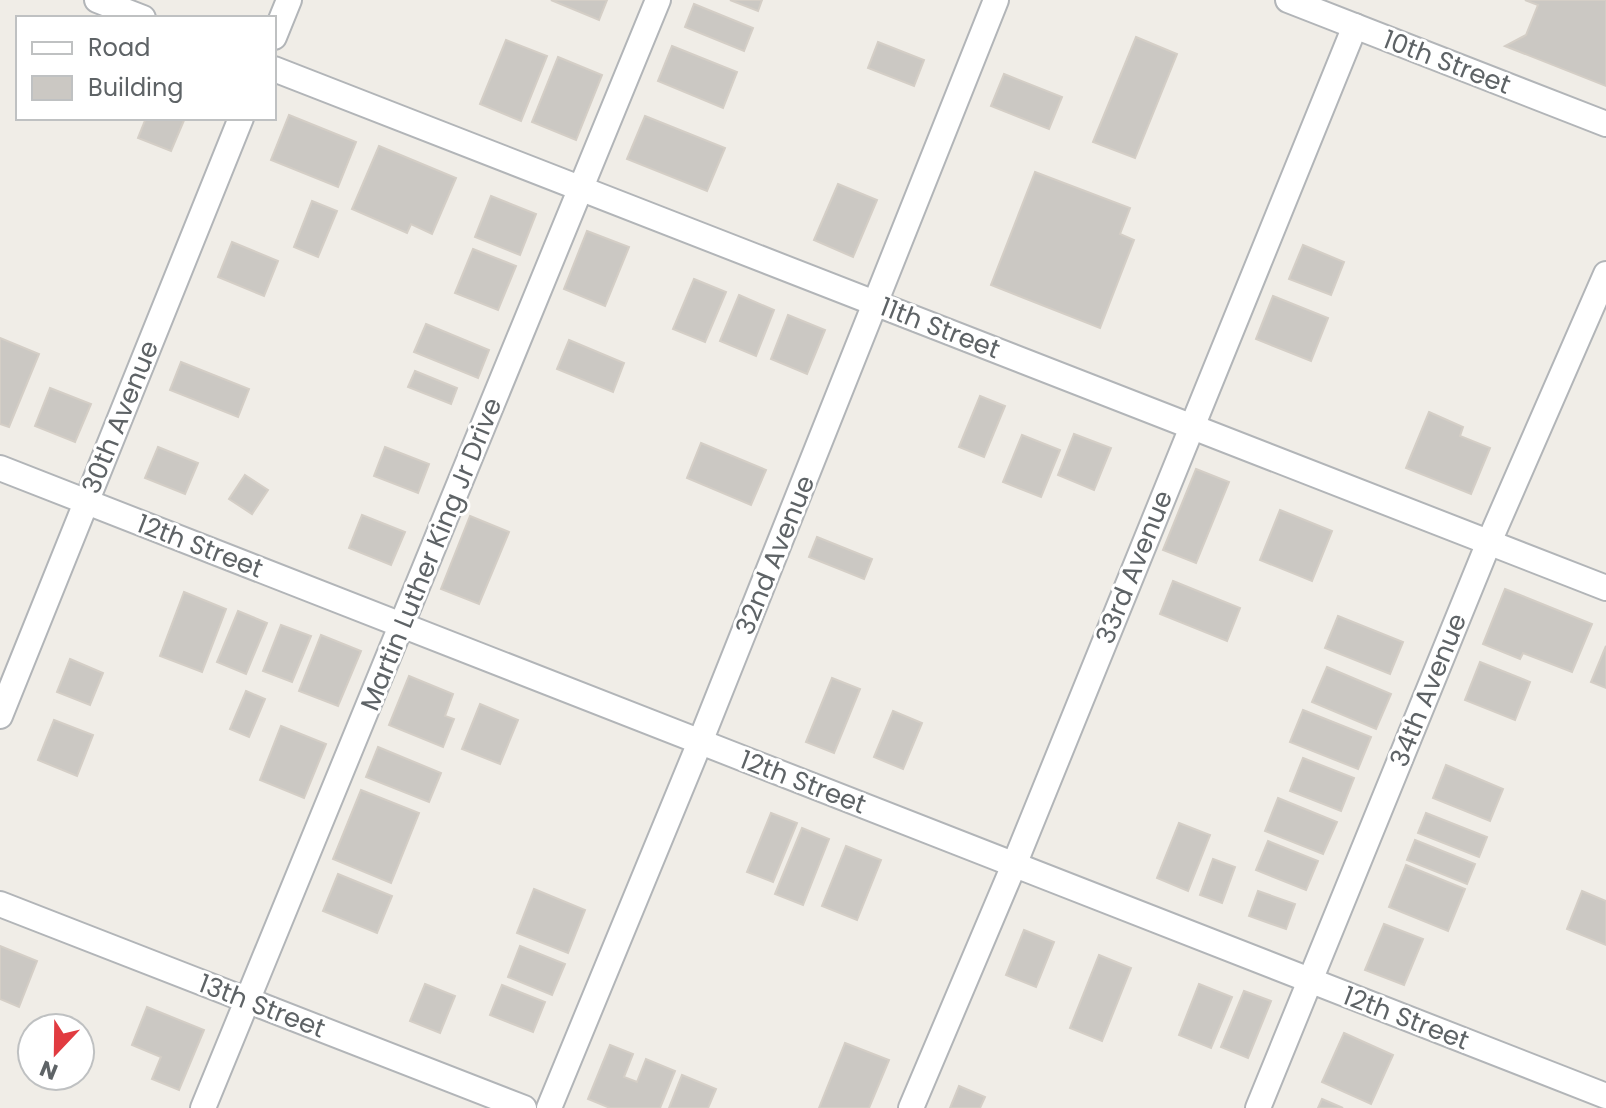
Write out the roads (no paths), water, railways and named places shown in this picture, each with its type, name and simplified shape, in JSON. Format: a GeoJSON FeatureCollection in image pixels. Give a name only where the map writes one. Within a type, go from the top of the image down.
{"type":"FeatureCollection","features":[{"type":"Feature","properties":{"kind":"street"},"geometry":{"type":"LineString","coordinates":[[97,0],[138,16]]}},
{"type":"Feature","properties":{"kind":"street"},"geometry":{"type":"LineString","coordinates":[[276,32],[289,0]]}},
{"type":"Feature","properties":{"kind":"street","name":"Martin Luther King Jr Drive"},"geometry":{"type":"LineString","coordinates":[[203,1108],[658,0]]}},
{"type":"Feature","properties":{"kind":"street","name":"32nd Avenue"},"geometry":{"type":"LineString","coordinates":[[549,1108],[700,742],[996,0]]}},
{"type":"Feature","properties":{"kind":"street","name":"10th Street"},"geometry":{"type":"LineString","coordinates":[[1288,0],[1606,124]]}},
{"type":"Feature","properties":{"kind":"street","name":"33rd Avenue"},"geometry":{"type":"LineString","coordinates":[[911,1108],[1014,865],[1355,26]]}},
{"type":"Feature","properties":{"kind":"street","name":"11th Street"},"geometry":{"type":"LineString","coordinates":[[276,70],[1606,588]]}},
{"type":"Feature","properties":{"kind":"street","name":"30th Avenue"},"geometry":{"type":"LineString","coordinates":[[0,716],[240,120]]}},
{"type":"Feature","properties":{"kind":"street","name":"34th Avenue"},"geometry":{"type":"LineString","coordinates":[[1258,1108],[1489,542],[1606,274]]}},
{"type":"Feature","properties":{"kind":"street","name":"12th Street"},"geometry":{"type":"LineString","coordinates":[[0,468],[1606,1096]]}},
{"type":"Feature","properties":{"kind":"street","name":"13th Street"},"geometry":{"type":"LineString","coordinates":[[0,904],[524,1108]]}}]}
